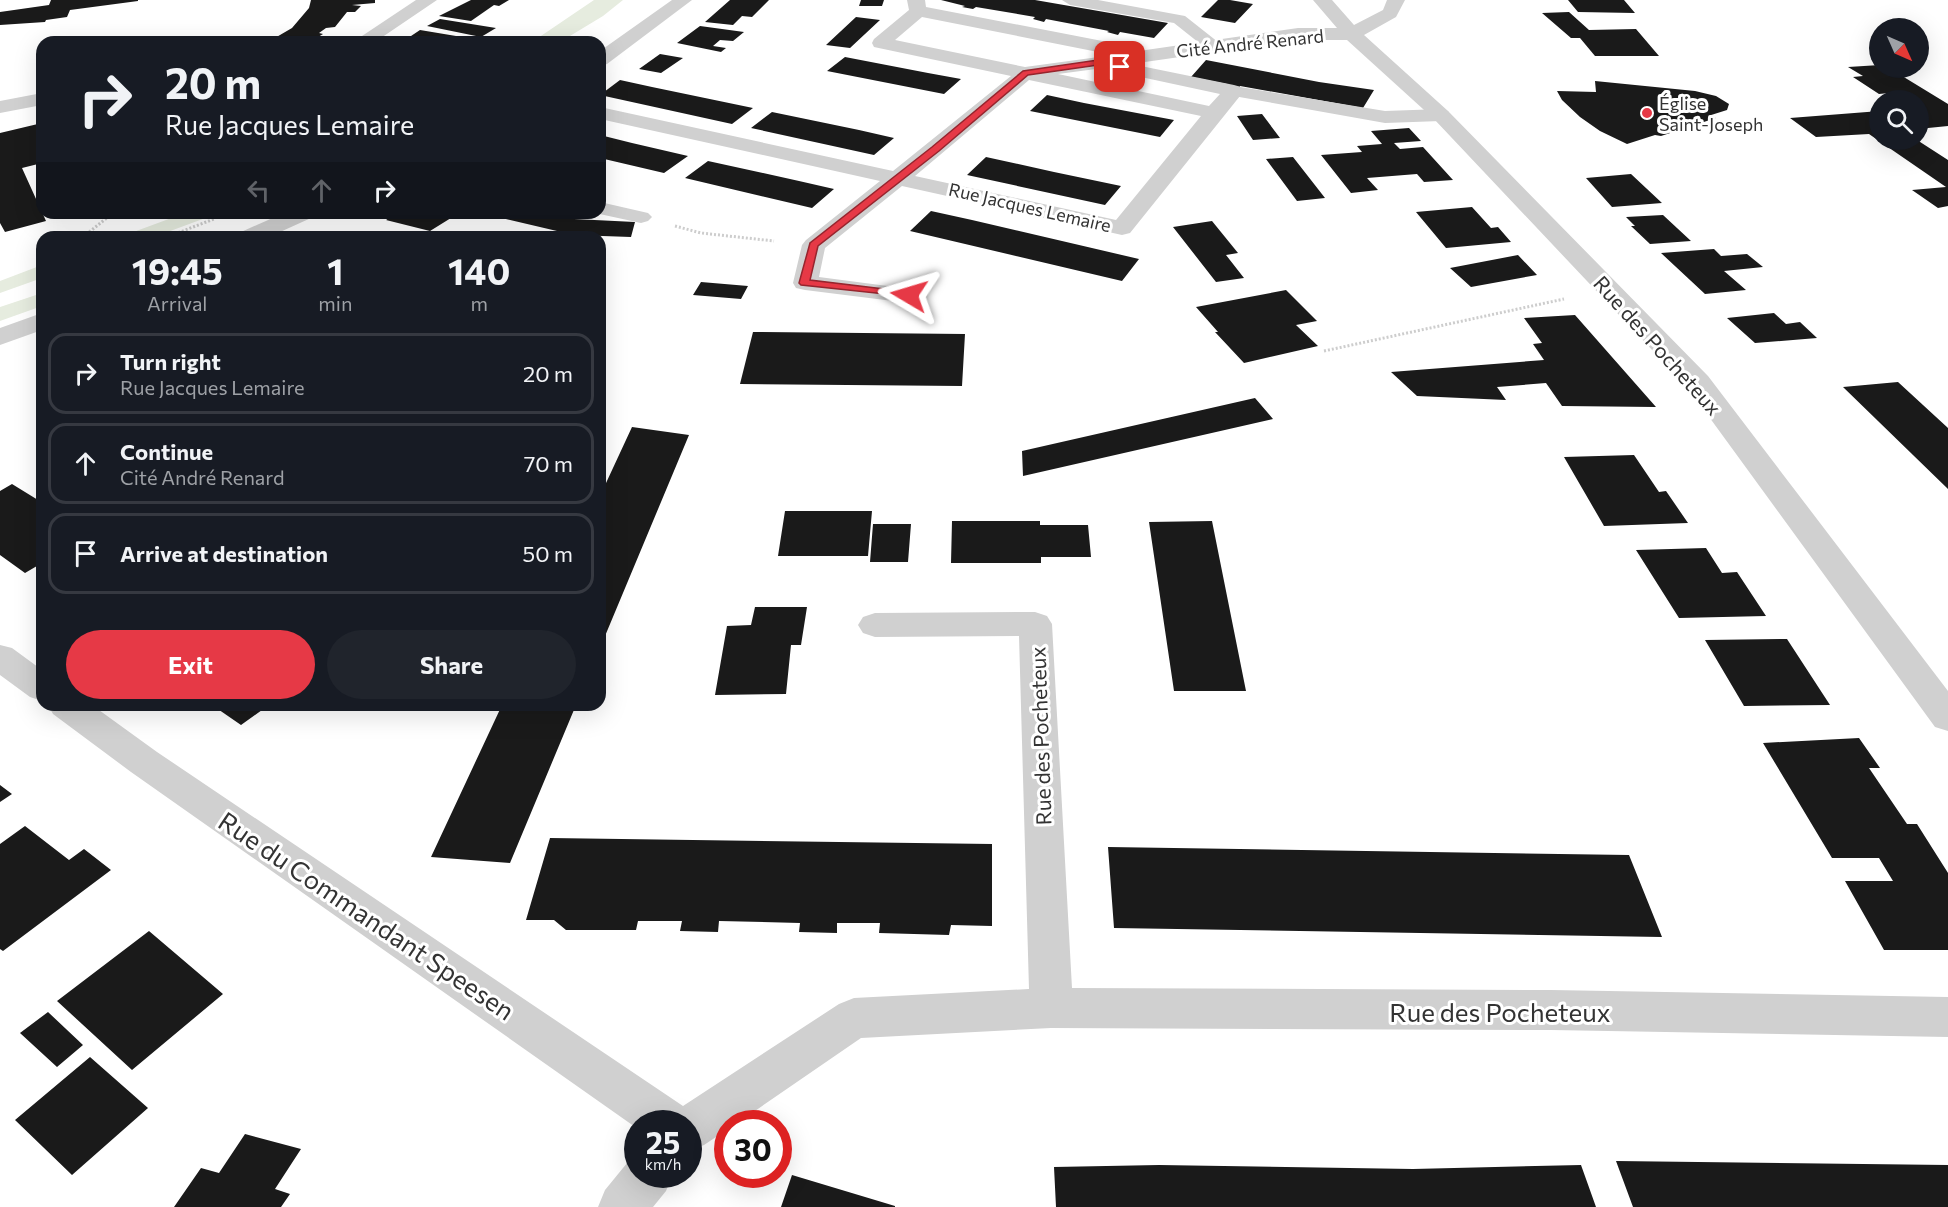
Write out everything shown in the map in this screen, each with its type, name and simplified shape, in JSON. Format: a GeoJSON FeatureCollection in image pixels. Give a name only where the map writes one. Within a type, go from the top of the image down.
{"type":"FeatureCollection","features":[{"type":"Feature","properties":{"kind":"street"},"geometry":{"type":"LineString","coordinates":[[371,36],[428,0]]}},
{"type":"Feature","properties":{"kind":"street"},"geometry":{"type":"LineString","coordinates":[[606,56],[684,0]]}},
{"type":"Feature","properties":{"kind":"street","name":"Rue des Pocheteux"},"geometry":{"type":"LineString","coordinates":[[1322,0],[1352,34],[1441,115],[1698,382],[1948,717]]}},
{"type":"Feature","properties":{"kind":"street","name":"Cité André Renard"},"geometry":{"type":"LineString","coordinates":[[1148,56],[917,5],[880,43],[1214,113]]}},
{"type":"Feature","properties":{"kind":"street"},"geometry":{"type":"LineString","coordinates":[[1352,34],[1393,7]]}},
{"type":"Feature","properties":{"kind":"street","name":"Cité André Renard"},"geometry":{"type":"LineString","coordinates":[[1026,73],[1298,34],[1352,34]]}},
{"type":"Feature","properties":{"kind":"street","name":"Cité André Renard"},"geometry":{"type":"LineString","coordinates":[[1098,63],[1234,91]]}},
{"type":"Feature","properties":{"kind":"street"},"geometry":{"type":"LineString","coordinates":[[909,295],[805,283],[814,245],[900,178],[1026,73]]}},
{"type":"Feature","properties":{"kind":"street"},"geometry":{"type":"LineString","coordinates":[[1214,113],[1234,91]]}},
{"type":"Feature","properties":{"kind":"street"},"geometry":{"type":"LineString","coordinates":[[0,107],[36,100]]}},
{"type":"Feature","properties":{"kind":"street","name":"Rue Jacques Lemaire"},"geometry":{"type":"LineString","coordinates":[[606,114],[1122,228],[1214,113]]}},
{"type":"Feature","properties":{"kind":"street"},"geometry":{"type":"LineString","coordinates":[[262,231],[290,219]]}},
{"type":"Feature","properties":{"kind":"street"},"geometry":{"type":"LineString","coordinates":[[0,337],[36,323]]}},
{"type":"Feature","properties":{"kind":"street","name":"Rue des Pocheteux"},"geometry":{"type":"LineString","coordinates":[[875,625],[1035,624],[1051,1008]]}},
{"type":"Feature","properties":{"kind":"street"},"geometry":{"type":"LineString","coordinates":[[0,657],[36,684]]}},
{"type":"Feature","properties":{"kind":"street","name":"Rue du Commandant Speesen"},"geometry":{"type":"LineString","coordinates":[[74,711],[144,762],[650,1110]]}},
{"type":"Feature","properties":{"kind":"street","name":"Rue des Pocheteux"},"geometry":{"type":"LineString","coordinates":[[702,1120],[854,1018],[1051,1008],[1551,1010],[1948,1017]]}},
{"type":"Feature","properties":{"kind":"street"},"geometry":{"type":"LineString","coordinates":[[622,1207],[637,1188]]}},
{"type":"Feature","properties":{"kind":"lane"},"geometry":{"type":"LineString","coordinates":[[1070,0],[1179,19],[1214,46]]}},
{"type":"Feature","properties":{"kind":"lane"},"geometry":{"type":"LineString","coordinates":[[1234,91],[1385,117],[1441,115]]}},
{"type":"Feature","properties":{"kind":"lane"},"geometry":{"type":"LineString","coordinates":[[606,209],[641,217]]}},
{"type":"Feature","properties":{"kind":"path"},"geometry":{"type":"LineString","coordinates":[[641,217],[701,233],[814,245]]}},
{"type":"Feature","properties":{"kind":"path"},"geometry":{"type":"LineString","coordinates":[[91,231],[106,219]]}},
{"type":"Feature","properties":{"kind":"path"},"geometry":{"type":"LineString","coordinates":[[183,231],[215,219]]}},
{"type":"Feature","properties":{"kind":"path"},"geometry":{"type":"LineString","coordinates":[[1324,351],[1609,290]]}},
{"type":"Feature","properties":{"kind":"shaded area"},"geometry":{"type":"Polygon","coordinates":[[[594,0],[623,0],[603,16],[570,36],[541,36],[594,0]]]}},
{"type":"Feature","properties":{"kind":"shaded area"},"geometry":{"type":"Polygon","coordinates":[[[169,219],[203,219],[170,231],[136,231],[169,219]]]}},
{"type":"Feature","properties":{"kind":"shaded area"},"geometry":{"type":"Polygon","coordinates":[[[36,267],[36,280],[0,293],[0,281],[36,267]]]}},
{"type":"Feature","properties":{"kind":"shaded area"},"geometry":{"type":"Polygon","coordinates":[[[36,295],[36,308],[0,321],[0,307],[36,295]]]}},
{"type":"Feature","properties":{"kind":"building"},"geometry":{"type":"Polygon","coordinates":[[[51,0],[138,1],[70,10],[67,17],[45,22],[0,25],[0,12],[49,5],[51,0]]]}},
{"type":"Feature","properties":{"kind":"building"},"geometry":{"type":"Polygon","coordinates":[[[311,0],[375,0],[375,3],[352,5],[361,6],[355,12],[347,12],[335,27],[326,28],[319,33],[323,34],[320,36],[278,36],[292,28],[309,8],[311,0]]]}},
{"type":"Feature","properties":{"kind":"building"},"geometry":{"type":"Polygon","coordinates":[[[471,0],[509,0],[499,6],[494,5],[471,21],[439,16],[471,0]]]}},
{"type":"Feature","properties":{"kind":"building"},"geometry":{"type":"Polygon","coordinates":[[[730,0],[769,0],[752,17],[742,16],[733,25],[705,22],[730,0]]]}},
{"type":"Feature","properties":{"kind":"building"},"geometry":{"type":"Polygon","coordinates":[[[861,0],[884,0],[882,6],[859,6],[861,0]]]}},
{"type":"Feature","properties":{"kind":"building"},"geometry":{"type":"Polygon","coordinates":[[[941,0],[1035,0],[1168,23],[1154,38],[1120,32],[1118,35],[1107,32],[1109,31],[1046,19],[1044,22],[1033,19],[1035,17],[976,7],[973,9],[962,7],[965,6],[941,0]]]}},
{"type":"Feature","properties":{"kind":"building"},"geometry":{"type":"Polygon","coordinates":[[[1218,0],[1253,4],[1235,23],[1201,17],[1218,0]]]}},
{"type":"Feature","properties":{"kind":"building"},"geometry":{"type":"Polygon","coordinates":[[[1568,0],[1624,0],[1635,13],[1578,12],[1568,0]]]}},
{"type":"Feature","properties":{"kind":"building"},"geometry":{"type":"Polygon","coordinates":[[[1569,12],[1589,30],[1636,29],[1659,56],[1595,56],[1580,38],[1571,38],[1542,13],[1569,12]]]}},
{"type":"Feature","properties":{"kind":"building"},"geometry":{"type":"Polygon","coordinates":[[[856,17],[880,20],[850,48],[826,45],[856,17]]]}},
{"type":"Feature","properties":{"kind":"building"},"geometry":{"type":"Polygon","coordinates":[[[440,19],[496,28],[483,36],[476,36],[427,26],[440,19]]]}},
{"type":"Feature","properties":{"kind":"building"},"geometry":{"type":"Polygon","coordinates":[[[700,26],[744,32],[733,41],[720,40],[713,46],[726,48],[721,52],[677,43],[700,26]]]}},
{"type":"Feature","properties":{"kind":"building"},"geometry":{"type":"Polygon","coordinates":[[[420,30],[456,36],[411,36],[420,30]]]}},
{"type":"Feature","properties":{"kind":"building"},"geometry":{"type":"Polygon","coordinates":[[[660,54],[683,58],[661,73],[639,69],[660,54]]]}},
{"type":"Feature","properties":{"kind":"building"},"geometry":{"type":"Polygon","coordinates":[[[845,57],[961,79],[944,94],[827,71],[845,57]]]}},
{"type":"Feature","properties":{"kind":"building"},"geometry":{"type":"Polygon","coordinates":[[[1206,60],[1374,90],[1363,108],[1240,86],[1239,89],[1225,86],[1227,84],[1191,77],[1206,60]]]}},
{"type":"Feature","properties":{"kind":"building"},"geometry":{"type":"Polygon","coordinates":[[[1869,66],[1869,78],[1905,78],[1925,90],[1873,90],[1853,77],[1863,76],[1848,67],[1869,66]]]}},
{"type":"Feature","properties":{"kind":"building"},"geometry":{"type":"Polygon","coordinates":[[[620,80],[753,108],[732,124],[606,96],[606,90],[620,80]]]}},
{"type":"Feature","properties":{"kind":"building","name":"Église Saint-Joseph"},"geometry":{"type":"Polygon","coordinates":[[[1595,81],[1695,91],[1716,96],[1729,104],[1727,110],[1708,116],[1716,118],[1661,136],[1655,135],[1627,144],[1600,131],[1580,117],[1562,100],[1557,91],[1596,92],[1595,81]]]}},
{"type":"Feature","properties":{"kind":"building"},"geometry":{"type":"Polygon","coordinates":[[[1929,92],[1948,104],[1948,126],[1929,128],[1929,92]]]}},
{"type":"Feature","properties":{"kind":"building"},"geometry":{"type":"Polygon","coordinates":[[[1047,95],[1174,120],[1160,137],[1030,111],[1047,95]]]}},
{"type":"Feature","properties":{"kind":"building"},"geometry":{"type":"Polygon","coordinates":[[[772,112],[894,138],[874,155],[751,128],[772,112]]]}},
{"type":"Feature","properties":{"kind":"building"},"geometry":{"type":"Polygon","coordinates":[[[1869,112],[1869,134],[1816,137],[1790,118],[1869,112]]]}},
{"type":"Feature","properties":{"kind":"building"},"geometry":{"type":"Polygon","coordinates":[[[1262,114],[1280,138],[1253,140],[1237,116],[1262,114]]]}},
{"type":"Feature","properties":{"kind":"building"},"geometry":{"type":"Polygon","coordinates":[[[36,124],[36,164],[22,168],[36,199],[36,219],[46,221],[5,232],[0,223],[0,133],[36,124]]]}},
{"type":"Feature","properties":{"kind":"building"},"geometry":{"type":"Polygon","coordinates":[[[1409,128],[1421,141],[1394,143],[1400,149],[1423,147],[1453,180],[1424,182],[1417,174],[1367,178],[1378,190],[1351,193],[1321,155],[1362,152],[1357,146],[1382,144],[1371,131],[1409,128]]]}},
{"type":"Feature","properties":{"kind":"building"},"geometry":{"type":"Polygon","coordinates":[[[606,136],[688,156],[664,173],[606,159],[606,136]]]}},
{"type":"Feature","properties":{"kind":"building"},"geometry":{"type":"Polygon","coordinates":[[[1929,148],[1948,160],[1948,206],[1938,208],[1912,190],[1946,187],[1892,150],[1929,150],[1929,148]]]}},
{"type":"Feature","properties":{"kind":"building"},"geometry":{"type":"Polygon","coordinates":[[[986,157],[1121,186],[1105,205],[967,175],[986,157]]]}},
{"type":"Feature","properties":{"kind":"building"},"geometry":{"type":"Polygon","coordinates":[[[1293,157],[1325,198],[1297,201],[1266,159],[1293,157]]]}},
{"type":"Feature","properties":{"kind":"building"},"geometry":{"type":"Polygon","coordinates":[[[708,161],[834,189],[812,208],[685,178],[708,161]]]}},
{"type":"Feature","properties":{"kind":"building"},"geometry":{"type":"Polygon","coordinates":[[[1631,174],[1662,203],[1612,207],[1586,178],[1631,174]]]}},
{"type":"Feature","properties":{"kind":"building"},"geometry":{"type":"Polygon","coordinates":[[[1472,207],[1491,228],[1498,227],[1511,242],[1446,248],[1416,212],[1472,207]]]}},
{"type":"Feature","properties":{"kind":"building"},"geometry":{"type":"Polygon","coordinates":[[[931,211],[1139,259],[1122,281],[910,231],[931,211]]]}},
{"type":"Feature","properties":{"kind":"building"},"geometry":{"type":"Polygon","coordinates":[[[1663,215],[1691,241],[1650,244],[1631,226],[1635,226],[1626,217],[1663,215]]]}},
{"type":"Feature","properties":{"kind":"building"},"geometry":{"type":"Polygon","coordinates":[[[387,219],[449,219],[430,231],[387,219]]]}},
{"type":"Feature","properties":{"kind":"building"},"geometry":{"type":"Polygon","coordinates":[[[506,219],[635,222],[631,237],[606,236],[606,231],[557,231],[506,219]]]}},
{"type":"Feature","properties":{"kind":"building"},"geometry":{"type":"Polygon","coordinates":[[[1212,221],[1238,253],[1226,255],[1244,278],[1216,282],[1173,227],[1212,221]]]}},
{"type":"Feature","properties":{"kind":"building"},"geometry":{"type":"Polygon","coordinates":[[[1714,249],[1721,256],[1747,254],[1763,267],[1724,271],[1746,290],[1705,294],[1661,253],[1714,249]]]}},
{"type":"Feature","properties":{"kind":"building"},"geometry":{"type":"Polygon","coordinates":[[[1518,255],[1537,275],[1471,287],[1450,268],[1518,255]]]}},
{"type":"Feature","properties":{"kind":"building"},"geometry":{"type":"Polygon","coordinates":[[[701,282],[748,286],[741,299],[693,295],[701,282]]]}},
{"type":"Feature","properties":{"kind":"building"},"geometry":{"type":"Polygon","coordinates":[[[1286,290],[1317,321],[1296,325],[1318,346],[1244,363],[1215,332],[1218,332],[1196,307],[1286,290]]]}},
{"type":"Feature","properties":{"kind":"building"},"geometry":{"type":"Polygon","coordinates":[[[1774,313],[1786,324],[1800,322],[1817,338],[1755,343],[1727,318],[1774,313]]]}},
{"type":"Feature","properties":{"kind":"building"},"geometry":{"type":"Polygon","coordinates":[[[1575,315],[1656,407],[1562,406],[1546,383],[1497,387],[1506,400],[1417,396],[1391,372],[1544,360],[1533,344],[1542,343],[1524,318],[1575,315]]]}},
{"type":"Feature","properties":{"kind":"building"},"geometry":{"type":"Polygon","coordinates":[[[753,332],[965,334],[962,386],[740,384],[753,332]]]}},
{"type":"Feature","properties":{"kind":"building"},"geometry":{"type":"Polygon","coordinates":[[[1898,382],[1948,428],[1948,489],[1843,387],[1898,382]]]}},
{"type":"Feature","properties":{"kind":"building"},"geometry":{"type":"Polygon","coordinates":[[[1255,398],[1273,419],[1023,476],[1022,451],[1255,398]]]}},
{"type":"Feature","properties":{"kind":"building"},"geometry":{"type":"Polygon","coordinates":[[[632,427],[689,435],[606,634],[606,483],[632,427]]]}},
{"type":"Feature","properties":{"kind":"building"},"geometry":{"type":"Polygon","coordinates":[[[1634,455],[1659,492],[1666,491],[1688,523],[1604,526],[1564,457],[1634,455]]]}},
{"type":"Feature","properties":{"kind":"building"},"geometry":{"type":"Polygon","coordinates":[[[12,484],[36,499],[36,567],[25,573],[0,555],[0,491],[12,484]]]}},
{"type":"Feature","properties":{"kind":"building"},"geometry":{"type":"Polygon","coordinates":[[[785,511],[872,511],[868,556],[778,556],[785,511]]]}},
{"type":"Feature","properties":{"kind":"building"},"geometry":{"type":"Polygon","coordinates":[[[952,521],[1040,521],[1040,525],[1088,525],[1091,557],[1041,557],[1041,563],[951,563],[952,521]]]}},
{"type":"Feature","properties":{"kind":"building"},"geometry":{"type":"Polygon","coordinates":[[[1212,521],[1246,691],[1174,691],[1149,522],[1212,521]]]}},
{"type":"Feature","properties":{"kind":"building"},"geometry":{"type":"Polygon","coordinates":[[[873,524],[911,524],[908,562],[870,562],[873,524]]]}},
{"type":"Feature","properties":{"kind":"building"},"geometry":{"type":"Polygon","coordinates":[[[1706,548],[1722,573],[1737,572],[1766,616],[1679,618],[1636,550],[1706,548]]]}},
{"type":"Feature","properties":{"kind":"building"},"geometry":{"type":"Polygon","coordinates":[[[755,607],[807,607],[801,645],[791,645],[786,694],[715,695],[727,626],[751,625],[755,607]]]}},
{"type":"Feature","properties":{"kind":"building"},"geometry":{"type":"Polygon","coordinates":[[[1787,639],[1830,705],[1744,706],[1705,640],[1787,639]]]}},
{"type":"Feature","properties":{"kind":"building"},"geometry":{"type":"Polygon","coordinates":[[[221,711],[261,711],[241,725],[221,711]]]}},
{"type":"Feature","properties":{"kind":"building"},"geometry":{"type":"Polygon","coordinates":[[[499,711],[573,711],[510,863],[431,857],[499,711]]]}},
{"type":"Feature","properties":{"kind":"building"},"geometry":{"type":"Polygon","coordinates":[[[1859,738],[1880,768],[1869,768],[1907,824],[1917,824],[1948,873],[1948,950],[1884,950],[1845,881],[1893,881],[1879,858],[1832,858],[1763,743],[1859,738]]]}},
{"type":"Feature","properties":{"kind":"building"},"geometry":{"type":"Polygon","coordinates":[[[0,785],[12,794],[0,802],[0,785]]]}},
{"type":"Feature","properties":{"kind":"building"},"geometry":{"type":"Polygon","coordinates":[[[25,826],[69,860],[84,849],[111,870],[3,951],[0,949],[0,844],[25,826]]]}},
{"type":"Feature","properties":{"kind":"building"},"geometry":{"type":"Polygon","coordinates":[[[550,838],[992,844],[992,926],[951,925],[949,935],[879,933],[880,923],[837,923],[837,933],[799,932],[800,923],[719,921],[718,932],[680,931],[682,921],[638,921],[636,930],[566,930],[554,920],[526,920],[550,838]]]}},
{"type":"Feature","properties":{"kind":"building"},"geometry":{"type":"Polygon","coordinates":[[[1108,847],[1629,855],[1662,937],[1114,928],[1108,847]]]}},
{"type":"Feature","properties":{"kind":"building"},"geometry":{"type":"Polygon","coordinates":[[[149,931],[223,994],[132,1070],[57,1001],[149,931]]]}},
{"type":"Feature","properties":{"kind":"building"},"geometry":{"type":"Polygon","coordinates":[[[48,1012],[83,1045],[57,1067],[20,1033],[48,1012]]]}},
{"type":"Feature","properties":{"kind":"building"},"geometry":{"type":"Polygon","coordinates":[[[90,1057],[148,1108],[72,1175],[15,1120],[90,1057]]]}},
{"type":"Feature","properties":{"kind":"building"},"geometry":{"type":"Polygon","coordinates":[[[245,1134],[301,1149],[275,1189],[290,1194],[281,1207],[174,1207],[201,1168],[219,1173],[245,1134]]]}},
{"type":"Feature","properties":{"kind":"building"},"geometry":{"type":"Polygon","coordinates":[[[1616,1161],[1948,1165],[1948,1207],[1633,1207],[1616,1161]]]}},
{"type":"Feature","properties":{"kind":"building"},"geometry":{"type":"Polygon","coordinates":[[[1159,1165],[1413,1169],[1581,1165],[1596,1207],[1056,1207],[1054,1167],[1159,1165]]]}},
{"type":"Feature","properties":{"kind":"building"},"geometry":{"type":"Polygon","coordinates":[[[792,1175],[895,1206],[895,1207],[781,1207],[788,1188],[792,1188],[792,1175]]]}},
{"type":"Feature","properties":{"kind":"place","name":"Église Saint-Joseph"},"geometry":{"type":"Point","coordinates":[1647,113]}},
{"type":"Feature","properties":{"kind":"route"},"geometry":{"type":"LineString","coordinates":[[909,295],[805,283],[814,245],[900,178],[1026,73],[1098,63],[1120,67]]}}]}
